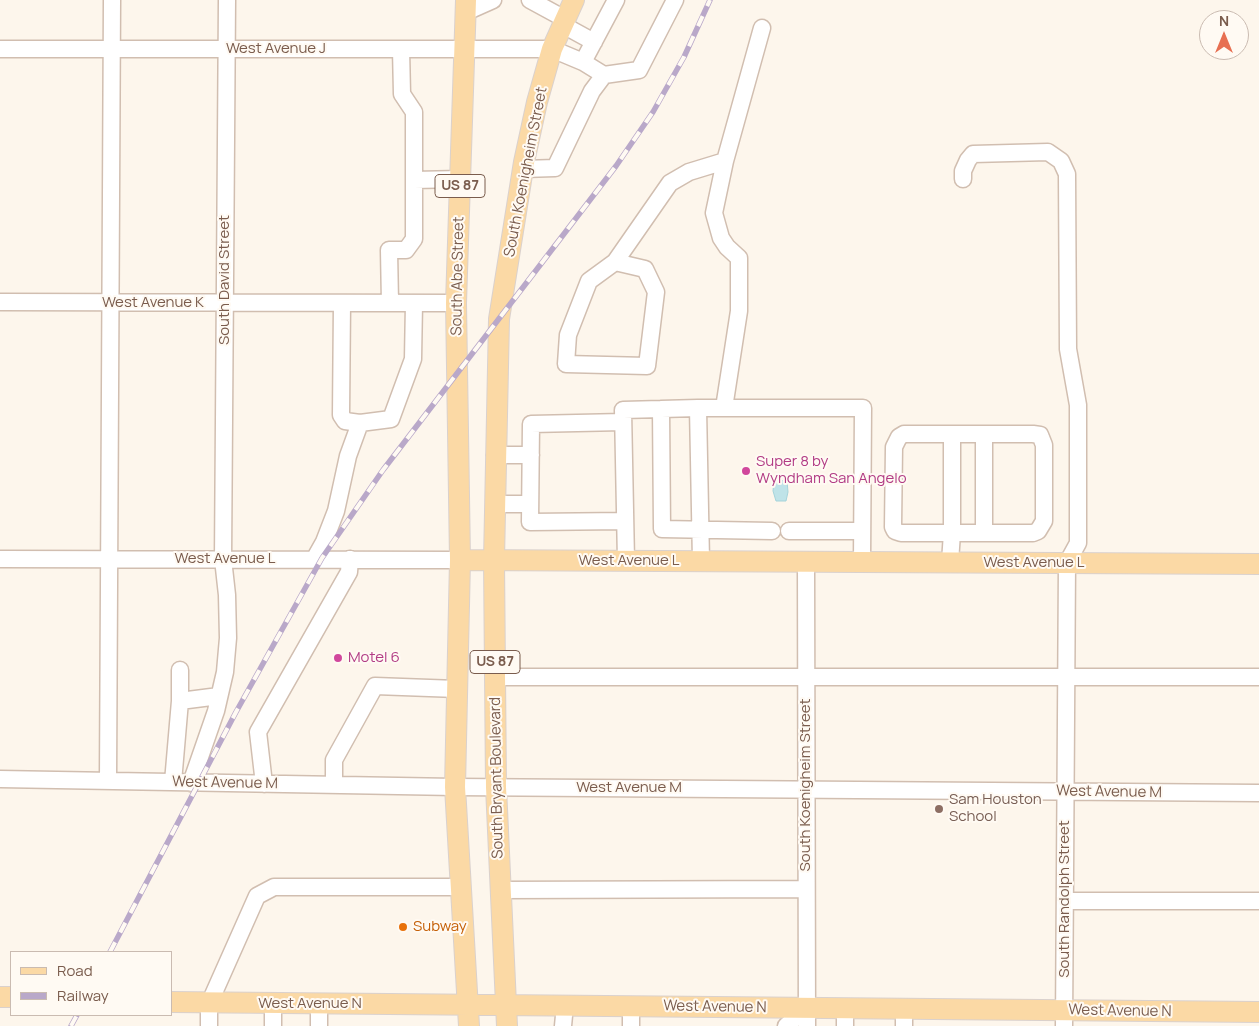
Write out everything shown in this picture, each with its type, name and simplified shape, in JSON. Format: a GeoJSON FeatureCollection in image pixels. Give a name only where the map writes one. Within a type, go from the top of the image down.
{"type":"FeatureCollection","features":[{"type":"Feature","properties":{"kind":"main road","name":"South Koenigheim Street"},"geometry":{"type":"LineString","coordinates":[[499,319],[523,169],[537,102],[552,49],[574,0]]}},
{"type":"Feature","properties":{"kind":"main road","name":"South Abe Street"},"geometry":{"type":"LineString","coordinates":[[460,560],[456,303],[466,6]]}},
{"type":"Feature","properties":{"kind":"main road","name":"South Bryant Boulevard"},"geometry":{"type":"LineString","coordinates":[[499,319],[494,560],[496,787],[507,1026]]}},
{"type":"Feature","properties":{"kind":"main road","name":"West Avenue L"},"geometry":{"type":"LineString","coordinates":[[460,560],[1259,564]]}},
{"type":"Feature","properties":{"kind":"main road","name":"US 87"},"geometry":{"type":"LineString","coordinates":[[460,560],[455,787],[469,1026]]}},
{"type":"Feature","properties":{"kind":"main road","name":"West Avenue N"},"geometry":{"type":"LineString","coordinates":[[172,1002],[209,1004],[632,1006],[806,1017],[1064,1018],[1259,1012]]}},
{"type":"Feature","properties":{"kind":"street"},"geometry":{"type":"LineString","coordinates":[[108,781],[112,0]]}},
{"type":"Feature","properties":{"kind":"street","name":"South David Street"},"geometry":{"type":"LineString","coordinates":[[191,782],[216,712],[225,672],[228,638],[228,595],[223,559],[227,0]]}},
{"type":"Feature","properties":{"kind":"street"},"geometry":{"type":"LineString","coordinates":[[466,6],[493,0]]}},
{"type":"Feature","properties":{"kind":"street"},"geometry":{"type":"LineString","coordinates":[[583,62],[616,0]]}},
{"type":"Feature","properties":{"kind":"street"},"geometry":{"type":"LineString","coordinates":[[552,49],[583,62],[604,74],[639,70],[675,0]]}},
{"type":"Feature","properties":{"kind":"street"},"geometry":{"type":"LineString","coordinates":[[537,2],[594,42]]}},
{"type":"Feature","properties":{"kind":"street"},"geometry":{"type":"LineString","coordinates":[[724,408],[739,311],[738,258],[721,238],[714,213],[725,161],[762,28]]}},
{"type":"Feature","properties":{"kind":"street","name":"West Avenue J"},"geometry":{"type":"LineString","coordinates":[[0,49],[552,49]]}},
{"type":"Feature","properties":{"kind":"street"},"geometry":{"type":"LineString","coordinates":[[390,303],[389,250],[406,250],[414,239],[414,112],[402,94],[401,49]]}},
{"type":"Feature","properties":{"kind":"street"},"geometry":{"type":"LineString","coordinates":[[523,169],[556,168],[592,91],[604,74]]}},
{"type":"Feature","properties":{"kind":"street"},"geometry":{"type":"LineString","coordinates":[[963,179],[963,171],[968,160],[974,154],[1048,152],[1061,161],[1067,174],[1068,349],[1078,405],[1078,543],[1066,563]]}},
{"type":"Feature","properties":{"kind":"street"},"geometry":{"type":"LineString","coordinates":[[615,262],[645,269],[656,292],[648,366],[566,364],[568,335],[589,282],[615,262],[670,183],[689,172],[725,161]]}},
{"type":"Feature","properties":{"kind":"street"},"geometry":{"type":"LineString","coordinates":[[414,180],[460,180]]}},
{"type":"Feature","properties":{"kind":"street","name":"West Avenue K"},"geometry":{"type":"LineString","coordinates":[[0,302],[456,303]]}},
{"type":"Feature","properties":{"kind":"street"},"geometry":{"type":"LineString","coordinates":[[342,303],[341,415],[345,421],[360,423],[391,419],[412,359],[414,303]]}},
{"type":"Feature","properties":{"kind":"street"},"geometry":{"type":"LineString","coordinates":[[698,408],[701,561]]}},
{"type":"Feature","properties":{"kind":"street"},"geometry":{"type":"LineString","coordinates":[[626,561],[623,410],[863,408],[862,562]]}},
{"type":"Feature","properties":{"kind":"street"},"geometry":{"type":"LineString","coordinates":[[660,410],[662,529],[772,531]]}},
{"type":"Feature","properties":{"kind":"street"},"geometry":{"type":"LineString","coordinates":[[623,422],[531,424],[530,522],[625,521]]}},
{"type":"Feature","properties":{"kind":"street"},"geometry":{"type":"LineString","coordinates":[[315,558],[324,542],[336,511],[348,456],[360,423]]}},
{"type":"Feature","properties":{"kind":"street"},"geometry":{"type":"LineString","coordinates":[[904,434],[984,434],[1040,435],[1044,445],[1044,521],[1042,527],[1033,533],[901,533],[895,531],[893,527],[894,446],[896,440],[904,434]]}},
{"type":"Feature","properties":{"kind":"street"},"geometry":{"type":"LineString","coordinates":[[950,562],[952,533],[952,434]]}},
{"type":"Feature","properties":{"kind":"street"},"geometry":{"type":"LineString","coordinates":[[984,434],[984,533]]}},
{"type":"Feature","properties":{"kind":"street"},"geometry":{"type":"LineString","coordinates":[[495,455],[531,455]]}},
{"type":"Feature","properties":{"kind":"street"},"geometry":{"type":"LineString","coordinates":[[495,504],[530,504]]}},
{"type":"Feature","properties":{"kind":"street"},"geometry":{"type":"LineString","coordinates":[[789,531],[862,531]]}},
{"type":"Feature","properties":{"kind":"street","name":"West Avenue L"},"geometry":{"type":"LineString","coordinates":[[0,559],[315,558],[460,560]]}},
{"type":"Feature","properties":{"kind":"street"},"geometry":{"type":"LineString","coordinates":[[264,784],[258,732],[349,572],[350,559]]}},
{"type":"Feature","properties":{"kind":"street","name":"South Koenigheim Street"},"geometry":{"type":"LineString","coordinates":[[806,562],[806,1017]]}},
{"type":"Feature","properties":{"kind":"street","name":"South Randolph Street"},"geometry":{"type":"LineString","coordinates":[[1064,1018],[1066,563]]}},
{"type":"Feature","properties":{"kind":"street"},"geometry":{"type":"LineString","coordinates":[[172,782],[180,701],[180,670]]}},
{"type":"Feature","properties":{"kind":"street"},"geometry":{"type":"LineString","coordinates":[[495,676],[1259,677]]}},
{"type":"Feature","properties":{"kind":"street"},"geometry":{"type":"LineString","coordinates":[[334,785],[334,760],[375,686],[457,689]]}},
{"type":"Feature","properties":{"kind":"street"},"geometry":{"type":"LineString","coordinates":[[180,701],[219,696]]}},
{"type":"Feature","properties":{"kind":"street","name":"West Avenue M"},"geometry":{"type":"LineString","coordinates":[[0,779],[455,787],[1259,793]]}},
{"type":"Feature","properties":{"kind":"street"},"geometry":{"type":"LineString","coordinates":[[209,1026],[209,1004],[257,896],[274,887],[461,887]]}},
{"type":"Feature","properties":{"kind":"street"},"geometry":{"type":"LineString","coordinates":[[500,890],[806,889]]}},
{"type":"Feature","properties":{"kind":"street"},"geometry":{"type":"LineString","coordinates":[[1064,901],[1259,902]]}},
{"type":"Feature","properties":{"kind":"street"},"geometry":{"type":"LineString","coordinates":[[273,1004],[273,1026]]}},
{"type":"Feature","properties":{"kind":"street"},"geometry":{"type":"LineString","coordinates":[[320,1004],[320,1026]]}},
{"type":"Feature","properties":{"kind":"street"},"geometry":{"type":"LineString","coordinates":[[564,1026],[565,1005]]}},
{"type":"Feature","properties":{"kind":"street"},"geometry":{"type":"LineString","coordinates":[[631,1026],[632,1006]]}},
{"type":"Feature","properties":{"kind":"street"},"geometry":{"type":"LineString","coordinates":[[786,1026],[806,1017]]}},
{"type":"Feature","properties":{"kind":"water"},"geometry":{"type":"Polygon","coordinates":[[[774,480],[787,481],[788,492],[786,501],[776,501],[773,491],[774,480]]]}},
{"type":"Feature","properties":{"kind":"railway"},"geometry":{"type":"LineString","coordinates":[[111,951],[236,712],[322,558],[383,470],[616,166],[653,112],[684,57],[710,0]]}},
{"type":"Feature","properties":{"kind":"railway"},"geometry":{"type":"LineString","coordinates":[[71,1026],[76,1016]]}},
{"type":"Feature","properties":{"kind":"place","name":"Super 8 by Wyndham San Angelo"},"geometry":{"type":"Point","coordinates":[746,471]}},
{"type":"Feature","properties":{"kind":"place","name":"Motel 6"},"geometry":{"type":"Point","coordinates":[338,658]}},
{"type":"Feature","properties":{"kind":"place","name":"Sam Houston School"},"geometry":{"type":"Point","coordinates":[939,809]}},
{"type":"Feature","properties":{"kind":"place","name":"Subway"},"geometry":{"type":"Point","coordinates":[403,927]}}]}
